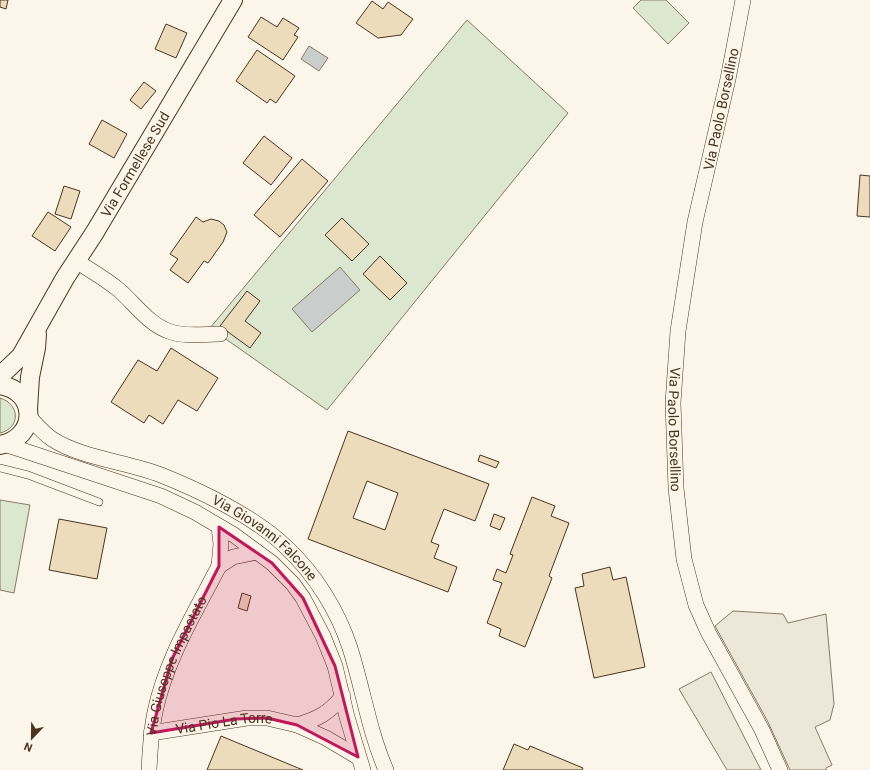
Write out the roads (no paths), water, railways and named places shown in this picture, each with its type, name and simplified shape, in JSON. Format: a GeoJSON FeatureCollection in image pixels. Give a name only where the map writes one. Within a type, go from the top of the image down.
{"type":"FeatureCollection","features":[{"type":"Feature","properties":{"kind":"street","name":"Via Formellese Sud"},"geometry":{"type":"LineString","coordinates":[[0,376],[21,356],[55,294],[107,211],[232,0]]}},
{"type":"Feature","properties":{"kind":"street","name":"Via Paolo Borsellino"},"geometry":{"type":"LineString","coordinates":[[743,0],[728,79],[695,222],[678,331],[673,403],[676,488],[684,559],[696,605],[712,639],[762,730],[780,770]]}},
{"type":"Feature","properties":{"kind":"street"},"geometry":{"type":"LineString","coordinates":[[76,261],[108,282],[126,297],[148,319],[164,329],[180,334],[220,334]]}},
{"type":"Feature","properties":{"kind":"street","name":"Via Formellese Sud"},"geometry":{"type":"LineString","coordinates":[[2,445],[10,443],[19,437],[25,429],[29,419],[30,377],[36,348],[37,329]]}},
{"type":"Feature","properties":{"kind":"street"},"geometry":{"type":"LineString","coordinates":[[0,385],[8,386],[17,391],[24,399],[28,412]]}},
{"type":"Feature","properties":{"kind":"street","name":"Via Giovanni Falcone"},"geometry":{"type":"LineString","coordinates":[[28,412],[47,435],[61,444],[76,450],[159,474],[197,491],[264,528],[297,558],[330,603],[342,628],[350,648],[361,685],[374,741],[386,770]]}},
{"type":"Feature","properties":{"kind":"street","name":"Via Giovanni Falcone"},"geometry":{"type":"LineString","coordinates":[[2,445],[162,496],[195,512],[245,542],[280,570],[303,598],[330,652],[337,671],[347,717],[361,764]]}},
{"type":"Feature","properties":{"kind":"street"},"geometry":{"type":"LineString","coordinates":[[219,527],[221,544],[220,566]]}},
{"type":"Feature","properties":{"kind":"street"},"geometry":{"type":"LineString","coordinates":[[220,566],[233,557],[256,552]]}},
{"type":"Feature","properties":{"kind":"street","name":"Via Giuseppe Impastato"},"geometry":{"type":"LineString","coordinates":[[149,770],[151,733],[155,710],[172,659],[220,566]]}},
{"type":"Feature","properties":{"kind":"street"},"geometry":{"type":"LineString","coordinates":[[297,725],[314,720],[329,712],[342,696]]}},
{"type":"Feature","properties":{"kind":"street","name":"Via Pio La Torre"},"geometry":{"type":"LineString","coordinates":[[151,733],[247,718],[267,718],[297,725],[326,738],[361,764]]}},
{"type":"Feature","properties":{"kind":"lane"},"geometry":{"type":"LineString","coordinates":[[0,468],[28,475],[99,502]]}}]}
